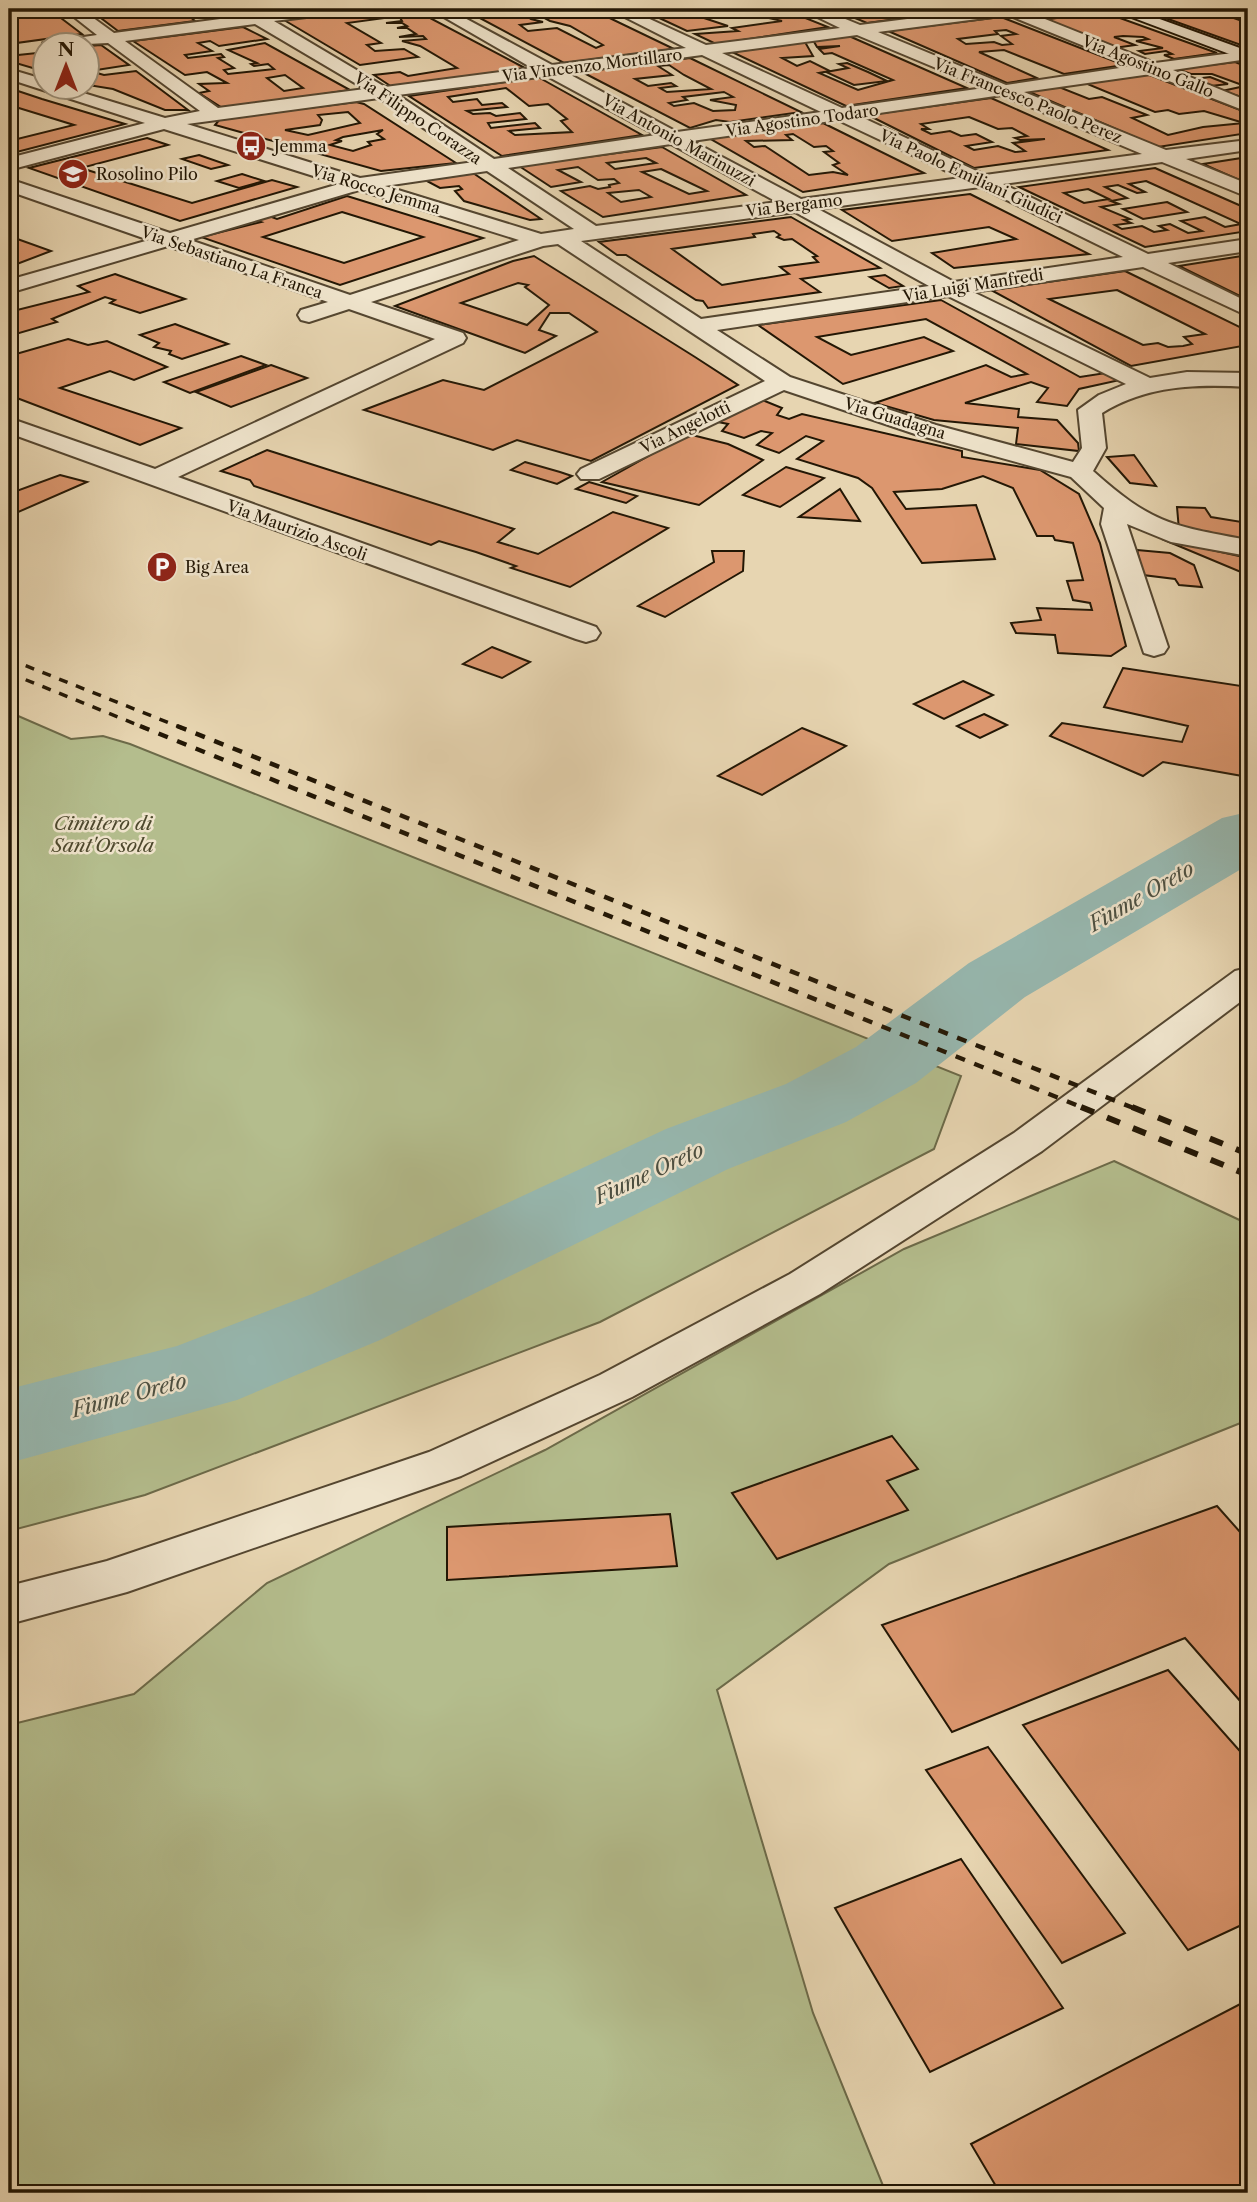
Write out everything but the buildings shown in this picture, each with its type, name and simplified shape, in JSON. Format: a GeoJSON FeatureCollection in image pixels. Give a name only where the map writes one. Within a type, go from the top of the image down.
{"type":"FeatureCollection","features":[{"type":"Feature","properties":{"kind":"street"},"geometry":{"type":"LineString","coordinates":[[72,9],[215,114]]}},
{"type":"Feature","properties":{"kind":"street","name":"Via Filippo Corazza"},"geometry":{"type":"LineString","coordinates":[[242,9],[382,92],[591,232]]}},
{"type":"Feature","properties":{"kind":"street"},"geometry":{"type":"LineString","coordinates":[[102,38],[331,9]]}},
{"type":"Feature","properties":{"kind":"street","name":"Via Antonio Marinuzzi"},"geometry":{"type":"LineString","coordinates":[[437,9],[951,289],[1146,385]]}},
{"type":"Feature","properties":{"kind":"street","name":"Via Paolo Emiliani Giudici"},"geometry":{"type":"LineString","coordinates":[[616,9],[983,181],[1248,310]]}},
{"type":"Feature","properties":{"kind":"street","name":"Via Francesco Paolo Perez"},"geometry":{"type":"LineString","coordinates":[[808,9],[1248,191]]}},
{"type":"Feature","properties":{"kind":"street"},"geometry":{"type":"LineString","coordinates":[[935,9],[954,17]]}},
{"type":"Feature","properties":{"kind":"street","name":"Via Vincenzo Mortillaro"},"geometry":{"type":"LineString","coordinates":[[9,164],[165,123],[215,114],[1014,9]]}},
{"type":"Feature","properties":{"kind":"street","name":"Via Agostino Gallo"},"geometry":{"type":"LineString","coordinates":[[1014,9],[1248,107]]}},
{"type":"Feature","properties":{"kind":"street"},"geometry":{"type":"LineString","coordinates":[[1122,10],[1144,9]]}},
{"type":"Feature","properties":{"kind":"street"},"geometry":{"type":"LineString","coordinates":[[1122,10],[1243,51]]}},
{"type":"Feature","properties":{"kind":"street","name":"Via Agostino Todaro"},"geometry":{"type":"LineString","coordinates":[[9,288],[165,239],[359,184],[1155,68],[1243,51]]}},
{"type":"Feature","properties":{"kind":"street"},"geometry":{"type":"LineString","coordinates":[[9,74],[32,81]]}},
{"type":"Feature","properties":{"kind":"street","name":"Via Rocco Jemma"},"geometry":{"type":"LineString","coordinates":[[97,102],[359,184],[551,238]]}},
{"type":"Feature","properties":{"kind":"street","name":"Via Bergamo"},"geometry":{"type":"LineString","coordinates":[[309,315],[551,238],[1248,145]]}},
{"type":"Feature","properties":{"kind":"street","name":"Via Sebastiano La Franca"},"geometry":{"type":"LineString","coordinates":[[9,184],[456,338],[420,354]]}},
{"type":"Feature","properties":{"kind":"street","name":"Via Sebastiano La Franca"},"geometry":{"type":"LineString","coordinates":[[94,238],[169,265]]}},
{"type":"Feature","properties":{"kind":"street","name":"Via Guadagna"},"geometry":{"type":"LineString","coordinates":[[551,238],[697,326],[782,382],[927,430],[1080,472],[1116,506],[1158,529],[1248,548]]}},
{"type":"Feature","properties":{"kind":"street","name":"Via Luigi Manfredi"},"geometry":{"type":"LineString","coordinates":[[697,326],[1248,245]]}},
{"type":"Feature","properties":{"kind":"street","name":"Via Sebastiano La Franca"},"geometry":{"type":"LineString","coordinates":[[284,306],[346,328]]}},
{"type":"Feature","properties":{"kind":"street"},"geometry":{"type":"LineString","coordinates":[[395,345],[420,354]]}},
{"type":"Feature","properties":{"kind":"street"},"geometry":{"type":"LineString","coordinates":[[154,479],[420,354]]}},
{"type":"Feature","properties":{"kind":"street"},"geometry":{"type":"LineString","coordinates":[[1080,472],[1094,448],[1090,410],[1112,394],[1146,385],[1182,380],[1248,380]]}},
{"type":"Feature","properties":{"kind":"street","name":"Via Angelotti"},"geometry":{"type":"LineString","coordinates":[[590,474],[782,382]]}},
{"type":"Feature","properties":{"kind":"street","name":"Via Maurizio Ascoli"},"geometry":{"type":"LineString","coordinates":[[9,425],[586,633]]}},
{"type":"Feature","properties":{"kind":"street"},"geometry":{"type":"LineString","coordinates":[[1116,506],[1114,524],[1154,647]]}},
{"type":"Feature","properties":{"kind":"street"},"geometry":{"type":"LineString","coordinates":[[9,1605],[110,1579],[445,1464],[616,1387],[805,1284],[1028,1142],[1248,979]]}},
{"type":"Feature","properties":{"kind":"green space","name":"Cimitero di Sant'Orsola"},"geometry":{"type":"Polygon","coordinates":[[[9,712],[71,739],[103,736],[130,744],[961,1076],[934,1149],[600,1322],[145,1495],[9,1531],[9,712]]]}},
{"type":"Feature","properties":{"kind":"green space"},"geometry":{"type":"Polygon","coordinates":[[[1114,1161],[1248,1224],[1248,1420],[889,1564],[717,1690],[813,2013],[886,2193],[9,2193],[9,1725],[134,1694],[267,1583],[545,1450],[904,1249],[1114,1161]]]}},
{"type":"Feature","properties":{"kind":"waterway","name":"Fiume Oreto"},"geometry":{"type":"LineString","coordinates":[[9,1426],[202,1375],[346,1317],[697,1149],[816,1103],[886,1065],[997,980],[1248,834]]}},
{"type":"Feature","properties":{"kind":"railway"},"geometry":{"type":"LineString","coordinates":[[9,659],[182,728]]}},
{"type":"Feature","properties":{"kind":"railway"},"geometry":{"type":"LineString","coordinates":[[9,673],[145,728]]}},
{"type":"Feature","properties":{"kind":"railway"},"geometry":{"type":"LineString","coordinates":[[140,726],[1086,1109]]}},
{"type":"Feature","properties":{"kind":"railway"},"geometry":{"type":"LineString","coordinates":[[177,726],[1136,1109]]}},
{"type":"Feature","properties":{"kind":"railway"},"geometry":{"type":"LineString","coordinates":[[1081,1107],[1248,1175]]}},
{"type":"Feature","properties":{"kind":"railway"},"geometry":{"type":"LineString","coordinates":[[1132,1107],[1248,1154]]}},
{"type":"Feature","properties":{"kind":"place","name":"Jemma"},"geometry":{"type":"Point","coordinates":[251,146]}},
{"type":"Feature","properties":{"kind":"place","name":"Rosolino Pilo"},"geometry":{"type":"Point","coordinates":[73,174]}},
{"type":"Feature","properties":{"kind":"place","name":"Big Area"},"geometry":{"type":"Point","coordinates":[162,567]}}]}
